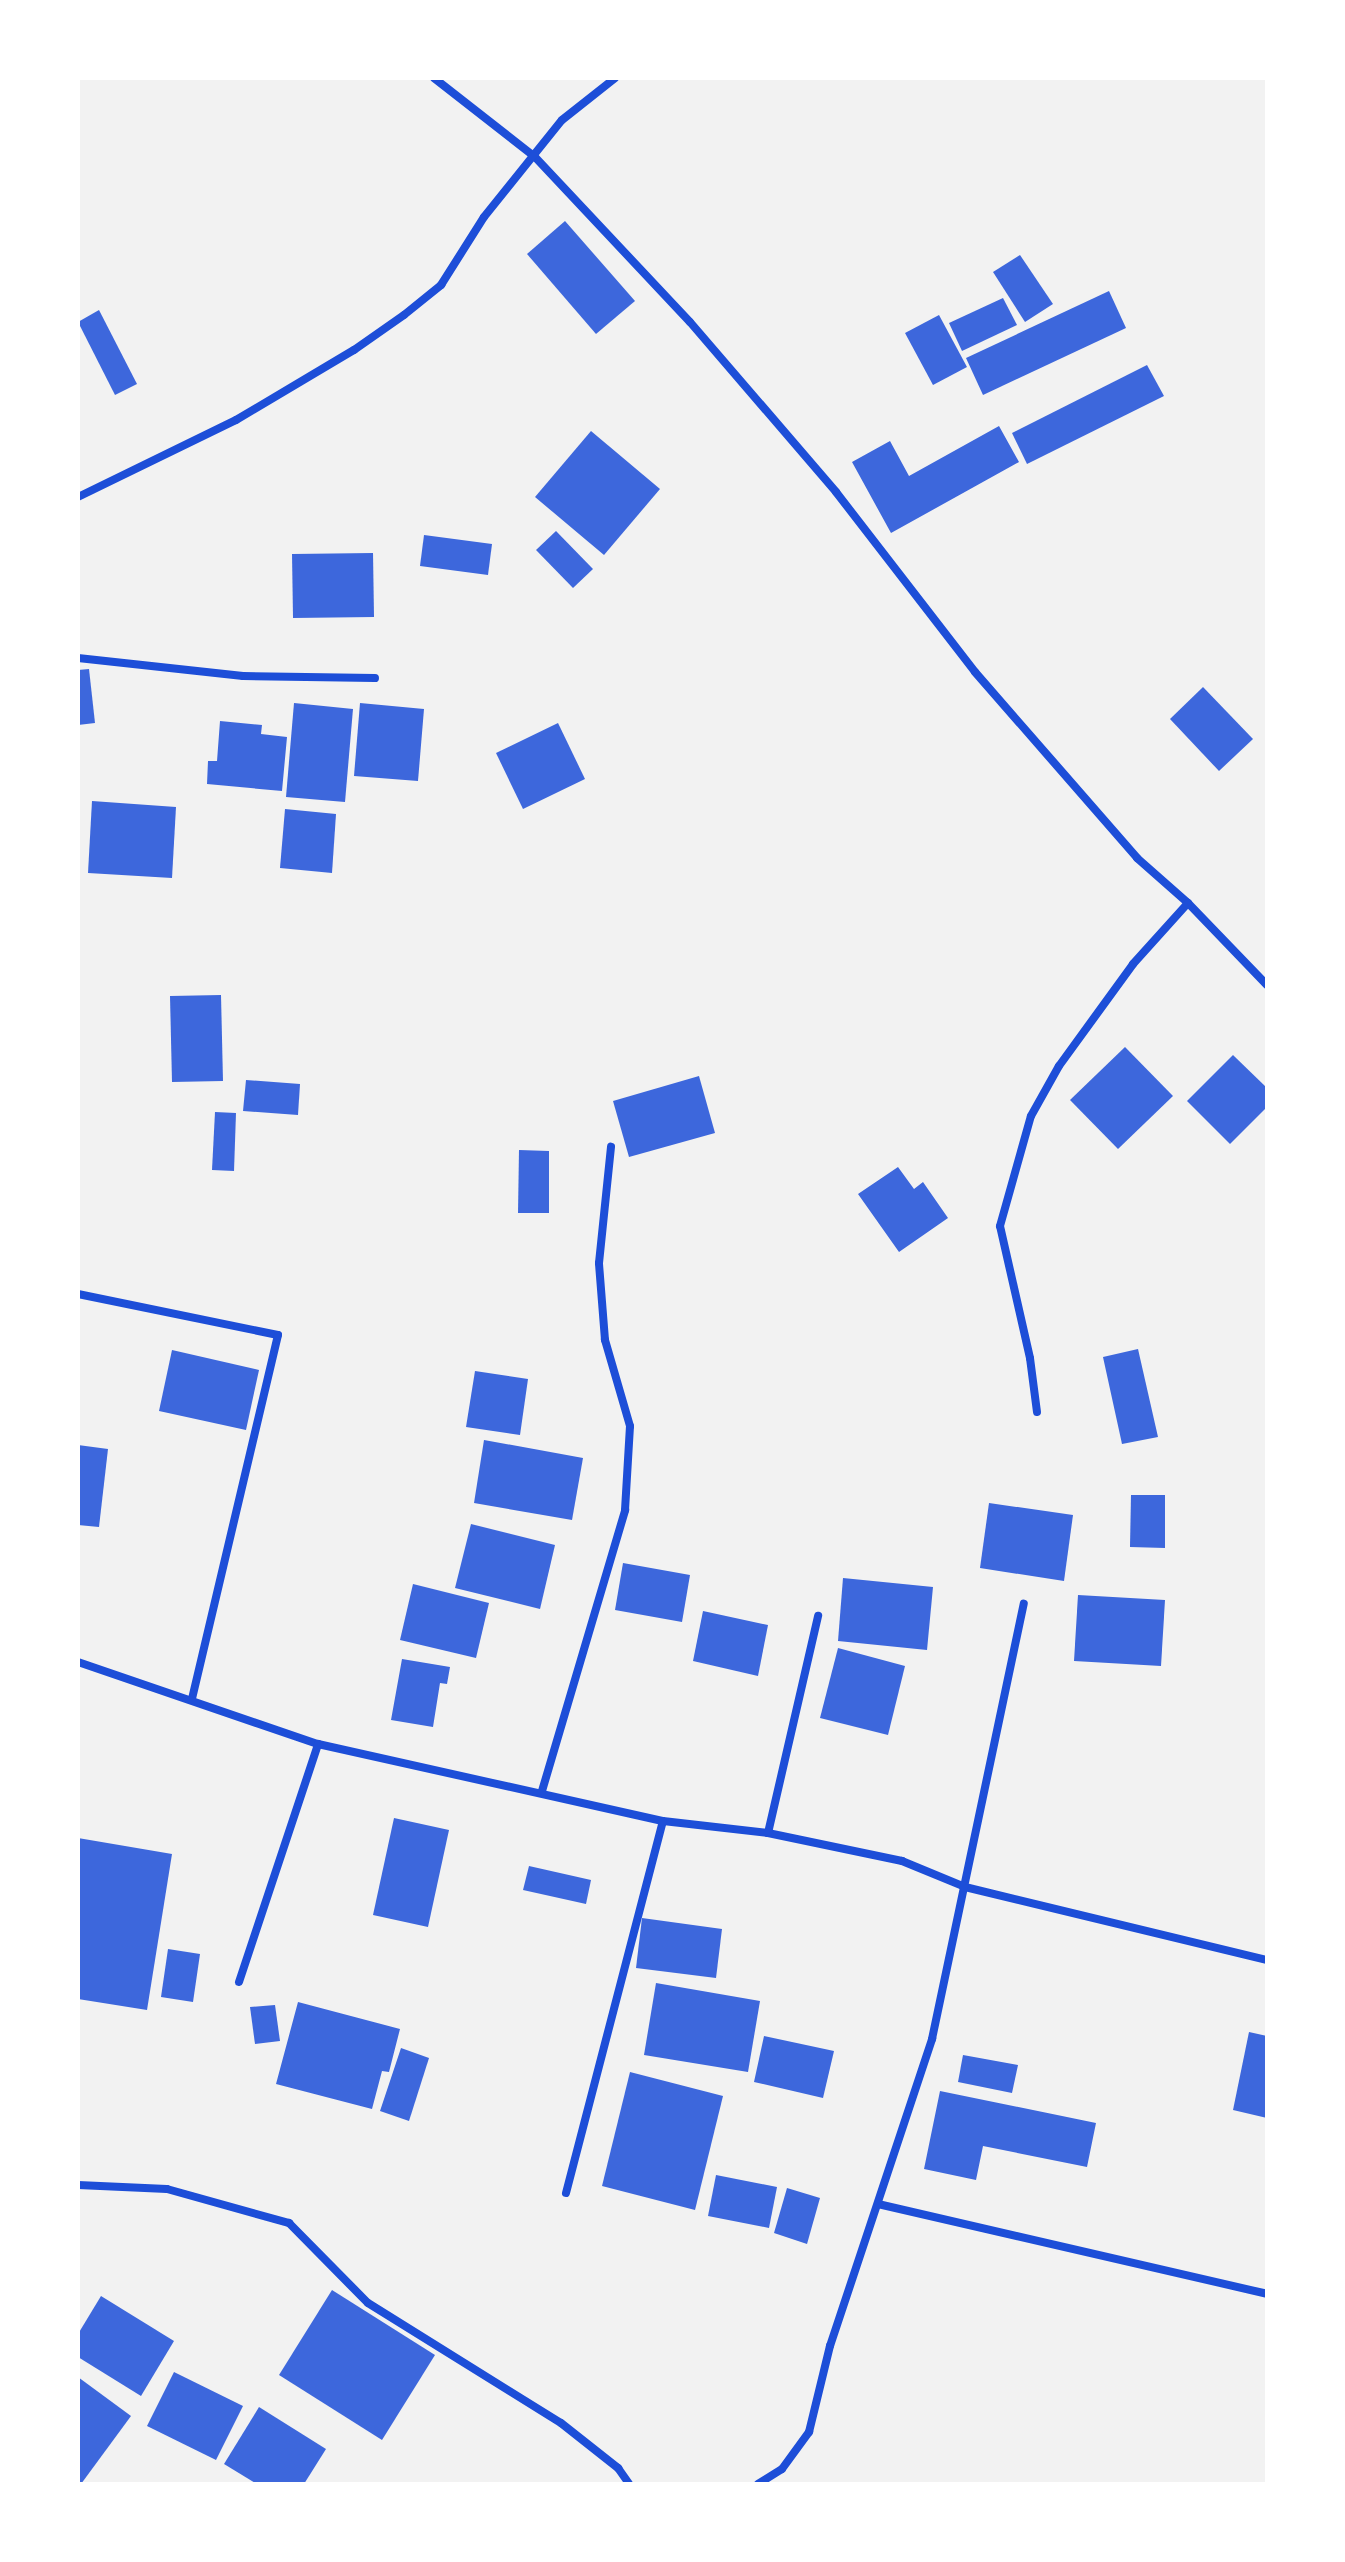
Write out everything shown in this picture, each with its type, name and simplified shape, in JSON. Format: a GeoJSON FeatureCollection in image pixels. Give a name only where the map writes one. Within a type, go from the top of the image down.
{"type":"FeatureCollection","features":[{"type":"Feature","properties":{"kind":"street"},"geometry":{"type":"LineString","coordinates":[[434,78],[535,157],[690,322],[817,469],[975,672],[1127,846],[1188,903],[1267,985]]}},
{"type":"Feature","properties":{"kind":"street"},"geometry":{"type":"LineString","coordinates":[[78,497],[236,420],[354,350],[404,315],[441,285],[484,217],[562,120],[615,78]]}},
{"type":"Feature","properties":{"kind":"street"},"geometry":{"type":"LineString","coordinates":[[78,658],[243,676],[375,678]]}},
{"type":"Feature","properties":{"kind":"street"},"geometry":{"type":"LineString","coordinates":[[1037,1412],[1030,1358],[1000,1226],[1031,1116],[1059,1066],[1115,990],[1188,903]]}},
{"type":"Feature","properties":{"kind":"street"},"geometry":{"type":"LineString","coordinates":[[542,1791],[625,1510],[630,1426],[605,1340],[599,1263],[611,1147]]}},
{"type":"Feature","properties":{"kind":"street"},"geometry":{"type":"LineString","coordinates":[[78,1294],[278,1335],[192,1700]]}},
{"type":"Feature","properties":{"kind":"street"},"geometry":{"type":"LineString","coordinates":[[758,2484],[782,2469],[809,2432],[830,2346],[932,2039],[1024,1604]]}},
{"type":"Feature","properties":{"kind":"street"},"geometry":{"type":"LineString","coordinates":[[768,1833],[818,1616]]}},
{"type":"Feature","properties":{"kind":"street"},"geometry":{"type":"LineString","coordinates":[[78,1662],[318,1744],[542,1791],[663,1821],[768,1833],[902,1861],[965,1887],[1267,1960]]}},
{"type":"Feature","properties":{"kind":"street"},"geometry":{"type":"LineString","coordinates":[[239,1982],[318,1744]]}},
{"type":"Feature","properties":{"kind":"street"},"geometry":{"type":"LineString","coordinates":[[566,2193],[663,1821]]}},
{"type":"Feature","properties":{"kind":"street"},"geometry":{"type":"LineString","coordinates":[[78,2185],[167,2189],[289,2223],[368,2303],[561,2423],[618,2468],[629,2484]]}},
{"type":"Feature","properties":{"kind":"street"},"geometry":{"type":"LineString","coordinates":[[878,2204],[1267,2294]]}},
{"type":"Feature","properties":{"kind":"building"},"geometry":{"type":"Polygon","coordinates":[[[565,221],[635,301],[596,334],[527,254],[565,221]]]}},
{"type":"Feature","properties":{"kind":"building"},"geometry":{"type":"Polygon","coordinates":[[[1020,255],[1053,304],[1025,322],[993,272],[1020,255]]]}},
{"type":"Feature","properties":{"kind":"building"},"geometry":{"type":"Polygon","coordinates":[[[1109,291],[1126,328],[983,395],[966,358],[1109,291]]]}},
{"type":"Feature","properties":{"kind":"building"},"geometry":{"type":"Polygon","coordinates":[[[1003,298],[1017,325],[962,351],[949,323],[1003,298]]]}},
{"type":"Feature","properties":{"kind":"building"},"geometry":{"type":"Polygon","coordinates":[[[99,310],[137,384],[115,395],[78,322],[99,310]]]}},
{"type":"Feature","properties":{"kind":"building"},"geometry":{"type":"Polygon","coordinates":[[[939,315],[967,367],[933,385],[905,333],[939,315]]]}},
{"type":"Feature","properties":{"kind":"building"},"geometry":{"type":"Polygon","coordinates":[[[1147,365],[1164,396],[1027,464],[1012,433],[1147,365]]]}},
{"type":"Feature","properties":{"kind":"building"},"geometry":{"type":"Polygon","coordinates":[[[999,426],[1019,462],[891,533],[852,462],[890,441],[909,476],[999,426]]]}},
{"type":"Feature","properties":{"kind":"building"},"geometry":{"type":"Polygon","coordinates":[[[591,431],[660,489],[604,555],[535,497],[591,431]]]}},
{"type":"Feature","properties":{"kind":"building"},"geometry":{"type":"Polygon","coordinates":[[[556,531],[593,569],[573,588],[536,550],[556,531]]]}},
{"type":"Feature","properties":{"kind":"building"},"geometry":{"type":"Polygon","coordinates":[[[424,535],[492,544],[488,575],[420,566],[424,535]]]}},
{"type":"Feature","properties":{"kind":"building"},"geometry":{"type":"Polygon","coordinates":[[[373,553],[374,617],[293,618],[292,554],[373,553]]]}},
{"type":"Feature","properties":{"kind":"building"},"geometry":{"type":"Polygon","coordinates":[[[89,669],[95,723],[78,725],[78,670],[89,669]]]}},
{"type":"Feature","properties":{"kind":"building"},"geometry":{"type":"Polygon","coordinates":[[[1203,687],[1253,739],[1219,771],[1170,719],[1203,687]]]}},
{"type":"Feature","properties":{"kind":"building"},"geometry":{"type":"Polygon","coordinates":[[[294,703],[353,709],[345,802],[286,797],[294,703]]]}},
{"type":"Feature","properties":{"kind":"building"},"geometry":{"type":"Polygon","coordinates":[[[360,703],[424,709],[418,781],[354,776],[360,703]]]}},
{"type":"Feature","properties":{"kind":"building"},"geometry":{"type":"Polygon","coordinates":[[[220,721],[262,725],[261,734],[287,737],[282,791],[207,784],[208,761],[217,761],[220,721]]]}},
{"type":"Feature","properties":{"kind":"building"},"geometry":{"type":"Polygon","coordinates":[[[558,723],[585,779],[523,809],[496,753],[558,723]]]}},
{"type":"Feature","properties":{"kind":"building"},"geometry":{"type":"Polygon","coordinates":[[[92,801],[176,807],[172,878],[88,873],[92,801]]]}},
{"type":"Feature","properties":{"kind":"building"},"geometry":{"type":"Polygon","coordinates":[[[285,809],[336,814],[332,873],[280,868],[285,809]]]}},
{"type":"Feature","properties":{"kind":"building"},"geometry":{"type":"Polygon","coordinates":[[[221,995],[223,1081],[172,1082],[170,996],[221,995]]]}},
{"type":"Feature","properties":{"kind":"building"},"geometry":{"type":"Polygon","coordinates":[[[1125,1047],[1173,1096],[1118,1149],[1070,1100],[1125,1047]]]}},
{"type":"Feature","properties":{"kind":"building"},"geometry":{"type":"Polygon","coordinates":[[[1233,1055],[1267,1088],[1267,1107],[1230,1144],[1187,1101],[1233,1055]]]}},
{"type":"Feature","properties":{"kind":"building"},"geometry":{"type":"Polygon","coordinates":[[[699,1076],[715,1133],[629,1157],[613,1101],[699,1076]]]}},
{"type":"Feature","properties":{"kind":"building"},"geometry":{"type":"Polygon","coordinates":[[[246,1080],[300,1084],[298,1115],[243,1111],[246,1080]]]}},
{"type":"Feature","properties":{"kind":"building"},"geometry":{"type":"Polygon","coordinates":[[[215,1112],[236,1113],[234,1171],[212,1170],[215,1112]]]}},
{"type":"Feature","properties":{"kind":"building"},"geometry":{"type":"Polygon","coordinates":[[[519,1150],[549,1151],[549,1213],[518,1213],[519,1150]]]}},
{"type":"Feature","properties":{"kind":"building"},"geometry":{"type":"Polygon","coordinates":[[[898,1167],[914,1189],[923,1182],[948,1218],[899,1252],[858,1194],[898,1167]]]}},
{"type":"Feature","properties":{"kind":"building"},"geometry":{"type":"Polygon","coordinates":[[[1138,1349],[1158,1437],[1122,1444],[1103,1357],[1138,1349]]]}},
{"type":"Feature","properties":{"kind":"building"},"geometry":{"type":"Polygon","coordinates":[[[172,1350],[259,1370],[246,1430],[159,1411],[172,1350]]]}},
{"type":"Feature","properties":{"kind":"building"},"geometry":{"type":"Polygon","coordinates":[[[475,1371],[528,1379],[520,1435],[466,1427],[475,1371]]]}},
{"type":"Feature","properties":{"kind":"building"},"geometry":{"type":"Polygon","coordinates":[[[484,1440],[583,1458],[572,1520],[474,1503],[484,1440]]]}},
{"type":"Feature","properties":{"kind":"building"},"geometry":{"type":"Polygon","coordinates":[[[78,1445],[108,1449],[99,1527],[78,1525],[78,1445]]]}},
{"type":"Feature","properties":{"kind":"building"},"geometry":{"type":"Polygon","coordinates":[[[1131,1495],[1165,1495],[1165,1548],[1130,1547],[1131,1495]]]}},
{"type":"Feature","properties":{"kind":"building"},"geometry":{"type":"Polygon","coordinates":[[[989,1503],[1073,1515],[1064,1581],[980,1568],[989,1503]]]}},
{"type":"Feature","properties":{"kind":"building"},"geometry":{"type":"Polygon","coordinates":[[[471,1524],[555,1545],[540,1609],[455,1588],[471,1524]]]}},
{"type":"Feature","properties":{"kind":"building"},"geometry":{"type":"Polygon","coordinates":[[[623,1563],[690,1575],[682,1622],[615,1610],[623,1563]]]}},
{"type":"Feature","properties":{"kind":"building"},"geometry":{"type":"Polygon","coordinates":[[[843,1578],[933,1587],[927,1650],[838,1641],[843,1578]]]}},
{"type":"Feature","properties":{"kind":"building"},"geometry":{"type":"Polygon","coordinates":[[[413,1584],[489,1603],[476,1658],[400,1640],[413,1584]]]}},
{"type":"Feature","properties":{"kind":"building"},"geometry":{"type":"Polygon","coordinates":[[[1078,1595],[1165,1600],[1161,1666],[1074,1661],[1078,1595]]]}},
{"type":"Feature","properties":{"kind":"building"},"geometry":{"type":"Polygon","coordinates":[[[703,1611],[768,1625],[758,1676],[693,1661],[703,1611]]]}},
{"type":"Feature","properties":{"kind":"building"},"geometry":{"type":"Polygon","coordinates":[[[838,1648],[905,1666],[888,1735],[820,1718],[838,1648]]]}},
{"type":"Feature","properties":{"kind":"building"},"geometry":{"type":"Polygon","coordinates":[[[402,1659],[450,1667],[447,1684],[440,1683],[433,1727],[391,1720],[402,1659]]]}},
{"type":"Feature","properties":{"kind":"building"},"geometry":{"type":"Polygon","coordinates":[[[394,1818],[449,1830],[428,1927],[373,1915],[394,1818]]]}},
{"type":"Feature","properties":{"kind":"building"},"geometry":{"type":"Polygon","coordinates":[[[78,1838],[172,1854],[147,2010],[78,1999],[78,1838]]]}},
{"type":"Feature","properties":{"kind":"building"},"geometry":{"type":"Polygon","coordinates":[[[529,1866],[591,1880],[586,1904],[523,1890],[529,1866]]]}},
{"type":"Feature","properties":{"kind":"building"},"geometry":{"type":"Polygon","coordinates":[[[642,1918],[722,1929],[716,1978],[636,1968],[642,1918]]]}},
{"type":"Feature","properties":{"kind":"building"},"geometry":{"type":"Polygon","coordinates":[[[168,1949],[200,1954],[193,2002],[161,1997],[168,1949]]]}},
{"type":"Feature","properties":{"kind":"building"},"geometry":{"type":"Polygon","coordinates":[[[656,1983],[760,2001],[748,2072],[644,2055],[656,1983]]]}},
{"type":"Feature","properties":{"kind":"building"},"geometry":{"type":"Polygon","coordinates":[[[298,2002],[400,2029],[389,2072],[382,2071],[372,2109],[276,2084],[298,2002]]]}},
{"type":"Feature","properties":{"kind":"building"},"geometry":{"type":"Polygon","coordinates":[[[275,2005],[280,2041],[255,2044],[250,2007],[275,2005]]]}},
{"type":"Feature","properties":{"kind":"building"},"geometry":{"type":"Polygon","coordinates":[[[1249,2032],[1267,2036],[1267,2118],[1233,2110],[1249,2032]]]}},
{"type":"Feature","properties":{"kind":"building"},"geometry":{"type":"Polygon","coordinates":[[[764,2036],[834,2051],[823,2098],[754,2082],[764,2036]]]}},
{"type":"Feature","properties":{"kind":"building"},"geometry":{"type":"Polygon","coordinates":[[[401,2048],[429,2058],[409,2121],[380,2111],[401,2048]]]}},
{"type":"Feature","properties":{"kind":"building"},"geometry":{"type":"Polygon","coordinates":[[[963,2055],[1018,2065],[1012,2093],[958,2082],[963,2055]]]}},
{"type":"Feature","properties":{"kind":"building"},"geometry":{"type":"Polygon","coordinates":[[[630,2072],[723,2096],[695,2210],[602,2186],[630,2072]]]}},
{"type":"Feature","properties":{"kind":"building"},"geometry":{"type":"Polygon","coordinates":[[[940,2091],[1096,2123],[1087,2167],[983,2146],[976,2180],[924,2169],[940,2091]]]}},
{"type":"Feature","properties":{"kind":"building"},"geometry":{"type":"Polygon","coordinates":[[[716,2175],[777,2187],[769,2228],[708,2216],[716,2175]]]}},
{"type":"Feature","properties":{"kind":"building"},"geometry":{"type":"Polygon","coordinates":[[[787,2188],[820,2198],[807,2244],[774,2233],[787,2188]]]}},
{"type":"Feature","properties":{"kind":"building"},"geometry":{"type":"Polygon","coordinates":[[[332,2290],[435,2355],[382,2440],[279,2375],[332,2290]]]}},
{"type":"Feature","properties":{"kind":"building"},"geometry":{"type":"Polygon","coordinates":[[[101,2296],[174,2341],[141,2396],[78,2357],[78,2334],[101,2296]]]}},
{"type":"Feature","properties":{"kind":"building"},"geometry":{"type":"Polygon","coordinates":[[[174,2372],[243,2406],[216,2460],[147,2426],[174,2372]]]}},
{"type":"Feature","properties":{"kind":"building"},"geometry":{"type":"Polygon","coordinates":[[[78,2377],[131,2416],[81,2484],[78,2484],[78,2377]]]}},
{"type":"Feature","properties":{"kind":"building"},"geometry":{"type":"Polygon","coordinates":[[[259,2407],[326,2449],[304,2484],[257,2484],[224,2464],[259,2407]]]}}]}
